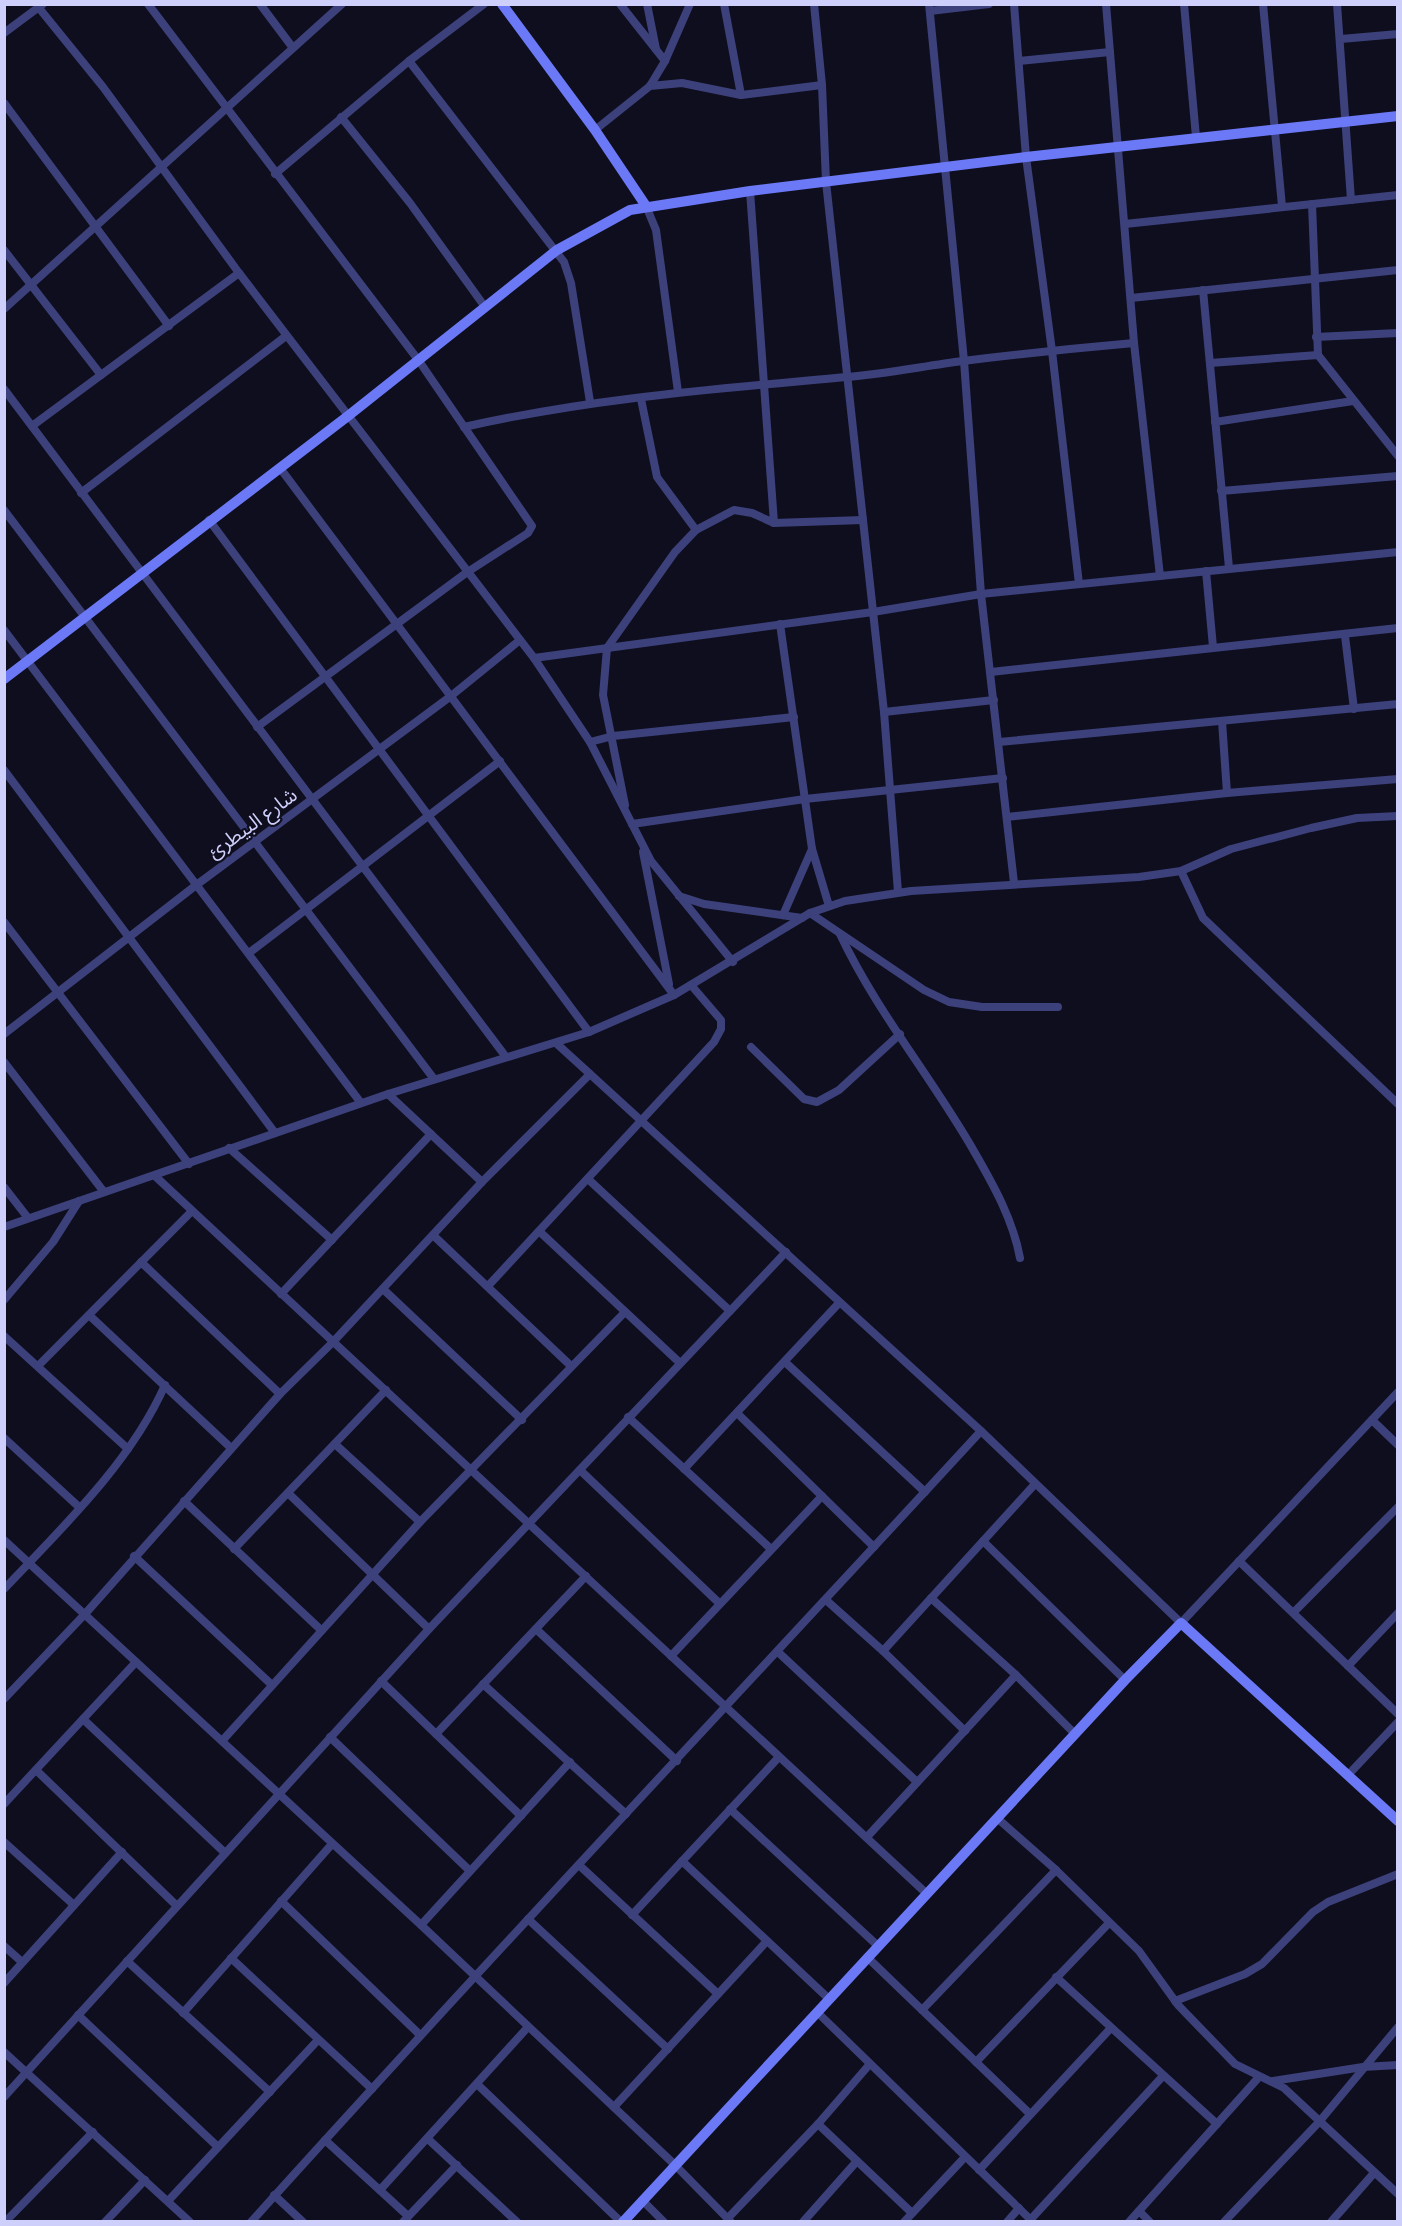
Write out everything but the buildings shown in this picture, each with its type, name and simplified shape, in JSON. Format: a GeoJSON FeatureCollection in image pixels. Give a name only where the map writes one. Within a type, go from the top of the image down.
{"type":"FeatureCollection","features":[{"type":"Feature","properties":{"kind":"main road"},"geometry":{"type":"LineString","coordinates":[[502,4],[595,130],[646,206]]}},
{"type":"Feature","properties":{"kind":"main road"},"geometry":{"type":"LineString","coordinates":[[4,679],[419,361],[557,250],[616,216],[646,206],[826,182],[1196,137],[1398,116]]}},
{"type":"Feature","properties":{"kind":"main road"},"geometry":{"type":"LineString","coordinates":[[622,2222],[1125,1680],[1181,1623],[1398,1821]]}},
{"type":"Feature","properties":{"kind":"street"},"geometry":{"type":"LineString","coordinates":[[148,4],[226,110],[419,361],[532,526],[528,533],[466,573],[258,727]]}},
{"type":"Feature","properties":{"kind":"street"},"geometry":{"type":"LineString","coordinates":[[260,4],[293,48]]}},
{"type":"Feature","properties":{"kind":"street"},"geometry":{"type":"LineString","coordinates":[[4,309],[162,169],[342,4]]}},
{"type":"Feature","properties":{"kind":"street"},"geometry":{"type":"LineString","coordinates":[[275,174],[409,61],[484,4]]}},
{"type":"Feature","properties":{"kind":"street"},"geometry":{"type":"LineString","coordinates":[[620,4],[665,61]]}},
{"type":"Feature","properties":{"kind":"street"},"geometry":{"type":"LineString","coordinates":[[647,4],[656,51]]}},
{"type":"Feature","properties":{"kind":"street"},"geometry":{"type":"LineString","coordinates":[[595,130],[650,86],[665,61],[690,4]]}},
{"type":"Feature","properties":{"kind":"street"},"geometry":{"type":"LineString","coordinates":[[724,4],[741,95]]}},
{"type":"Feature","properties":{"kind":"street"},"geometry":{"type":"LineString","coordinates":[[814,4],[822,85],[826,182],[884,712],[898,892]]}},
{"type":"Feature","properties":{"kind":"street"},"geometry":{"type":"LineString","coordinates":[[989,4],[930,8],[964,361],[981,594],[1014,883]]}},
{"type":"Feature","properties":{"kind":"street"},"geometry":{"type":"LineString","coordinates":[[1014,4],[1026,157],[1052,351],[1079,584]]}},
{"type":"Feature","properties":{"kind":"street"},"geometry":{"type":"LineString","coordinates":[[1106,4],[1134,343],[1160,576]]}},
{"type":"Feature","properties":{"kind":"street"},"geometry":{"type":"LineString","coordinates":[[1184,4],[1196,137]]}},
{"type":"Feature","properties":{"kind":"street"},"geometry":{"type":"LineString","coordinates":[[1263,4],[1282,206]]}},
{"type":"Feature","properties":{"kind":"street"},"geometry":{"type":"LineString","coordinates":[[1337,4],[1351,200]]}},
{"type":"Feature","properties":{"kind":"street"},"geometry":{"type":"LineString","coordinates":[[4,33],[41,6],[104,87],[286,336],[466,573],[534,658],[590,742],[657,871],[733,962]]}},
{"type":"Feature","properties":{"kind":"street"},"geometry":{"type":"LineString","coordinates":[[1341,39],[1398,34]]}},
{"type":"Feature","properties":{"kind":"street"},"geometry":{"type":"LineString","coordinates":[[1019,61],[1110,52]]}},
{"type":"Feature","properties":{"kind":"street"},"geometry":{"type":"LineString","coordinates":[[409,61],[557,250],[571,283],[590,402]]}},
{"type":"Feature","properties":{"kind":"street"},"geometry":{"type":"LineString","coordinates":[[650,86],[682,83],[741,95],[822,85]]}},
{"type":"Feature","properties":{"kind":"street"},"geometry":{"type":"LineString","coordinates":[[4,103],[170,326]]}},
{"type":"Feature","properties":{"kind":"street"},"geometry":{"type":"LineString","coordinates":[[341,117],[410,203],[485,308]]}},
{"type":"Feature","properties":{"kind":"street"},"geometry":{"type":"LineString","coordinates":[[750,192],[774,523]]}},
{"type":"Feature","properties":{"kind":"street"},"geometry":{"type":"LineString","coordinates":[[1125,225],[1398,195]]}},
{"type":"Feature","properties":{"kind":"street"},"geometry":{"type":"LineString","coordinates":[[1312,204],[1318,355],[1398,456]]}},
{"type":"Feature","properties":{"kind":"street"},"geometry":{"type":"LineString","coordinates":[[646,206],[656,230],[678,392]]}},
{"type":"Feature","properties":{"kind":"street"},"geometry":{"type":"LineString","coordinates":[[4,250],[101,375]]}},
{"type":"Feature","properties":{"kind":"street"},"geometry":{"type":"LineString","coordinates":[[1131,298],[1398,270]]}},
{"type":"Feature","properties":{"kind":"street"},"geometry":{"type":"LineString","coordinates":[[32,426],[239,273]]}},
{"type":"Feature","properties":{"kind":"street"},"geometry":{"type":"LineString","coordinates":[[1203,290],[1229,568]]}},
{"type":"Feature","properties":{"kind":"street"},"geometry":{"type":"LineString","coordinates":[[1316,337],[1398,333]]}},
{"type":"Feature","properties":{"kind":"street"},"geometry":{"type":"LineString","coordinates":[[81,493],[286,336]]}},
{"type":"Feature","properties":{"kind":"street"},"geometry":{"type":"LineString","coordinates":[[464,428],[590,402],[641,399],[678,392],[764,382],[848,377],[964,361],[1134,343]]}},
{"type":"Feature","properties":{"kind":"street"},"geometry":{"type":"LineString","coordinates":[[1210,363],[1318,355]]}},
{"type":"Feature","properties":{"kind":"street"},"geometry":{"type":"LineString","coordinates":[[4,389],[506,1057]]}},
{"type":"Feature","properties":{"kind":"street"},"geometry":{"type":"LineString","coordinates":[[641,399],[657,477],[696,530]]}},
{"type":"Feature","properties":{"kind":"street"},"geometry":{"type":"LineString","coordinates":[[1215,422],[1353,400]]}},
{"type":"Feature","properties":{"kind":"street"},"geometry":{"type":"LineString","coordinates":[[280,468],[674,995]]}},
{"type":"Feature","properties":{"kind":"street"},"geometry":{"type":"LineString","coordinates":[[1221,491],[1398,476]]}},
{"type":"Feature","properties":{"kind":"street"},"geometry":{"type":"LineString","coordinates":[[4,510],[434,1079]]}},
{"type":"Feature","properties":{"kind":"street"},"geometry":{"type":"LineString","coordinates":[[626,812],[602,689],[607,648],[670,559],[696,530],[734,510],[752,513],[774,523],[863,520]]}},
{"type":"Feature","properties":{"kind":"street"},"geometry":{"type":"LineString","coordinates":[[210,520],[589,1032]]}},
{"type":"Feature","properties":{"kind":"street"},"geometry":{"type":"LineString","coordinates":[[534,658],[873,612],[981,594],[1398,552]]}},
{"type":"Feature","properties":{"kind":"street"},"geometry":{"type":"LineString","coordinates":[[1206,572],[1213,647]]}},
{"type":"Feature","properties":{"kind":"street"},"geometry":{"type":"LineString","coordinates":[[780,624],[812,849],[829,906]]}},
{"type":"Feature","properties":{"kind":"street"},"geometry":{"type":"LineString","coordinates":[[991,672],[1213,647],[1346,636],[1398,628]]}},
{"type":"Feature","properties":{"kind":"street"},"geometry":{"type":"LineString","coordinates":[[4,630],[361,1103]]}},
{"type":"Feature","properties":{"kind":"street"},"geometry":{"type":"LineString","coordinates":[[1346,636],[1354,709]]}},
{"type":"Feature","properties":{"kind":"street","name":"شارع البيطرئ"},"geometry":{"type":"LineString","coordinates":[[4,1034],[195,886],[451,696],[520,640]]}},
{"type":"Feature","properties":{"kind":"street"},"geometry":{"type":"LineString","coordinates":[[884,712],[994,700]]}},
{"type":"Feature","properties":{"kind":"street"},"geometry":{"type":"LineString","coordinates":[[999,742],[1102,730],[1398,704]]}},
{"type":"Feature","properties":{"kind":"street"},"geometry":{"type":"LineString","coordinates":[[590,742],[613,736],[794,717]]}},
{"type":"Feature","properties":{"kind":"street"},"geometry":{"type":"LineString","coordinates":[[1222,721],[1227,793]]}},
{"type":"Feature","properties":{"kind":"street"},"geometry":{"type":"LineString","coordinates":[[249,953],[500,761]]}},
{"type":"Feature","properties":{"kind":"street"},"geometry":{"type":"LineString","coordinates":[[4,770],[275,1133]]}},
{"type":"Feature","properties":{"kind":"street"},"geometry":{"type":"LineString","coordinates":[[632,824],[805,799],[1003,778]]}},
{"type":"Feature","properties":{"kind":"street"},"geometry":{"type":"LineString","coordinates":[[1007,817],[1227,793],[1398,779]]}},
{"type":"Feature","properties":{"kind":"street"},"geometry":{"type":"LineString","coordinates":[[4,1227],[388,1094],[589,1032],[674,995],[733,962],[810,913],[829,906],[898,892],[1139,877],[1181,871],[1231,849],[1288,834],[1357,818],[1398,816]]}},
{"type":"Feature","properties":{"kind":"street"},"geometry":{"type":"LineString","coordinates":[[642,845],[669,986]]}},
{"type":"Feature","properties":{"kind":"street"},"geometry":{"type":"LineString","coordinates":[[783,915],[812,849]]}},
{"type":"Feature","properties":{"kind":"street"},"geometry":{"type":"LineString","coordinates":[[1181,871],[1203,918],[1398,1104]]}},
{"type":"Feature","properties":{"kind":"street"},"geometry":{"type":"LineString","coordinates":[[677,895],[704,904],[802,918]]}},
{"type":"Feature","properties":{"kind":"street"},"geometry":{"type":"LineString","coordinates":[[810,913],[924,990],[949,1002],[982,1007],[1058,1006]]}},
{"type":"Feature","properties":{"kind":"street"},"geometry":{"type":"LineString","coordinates":[[4,922],[189,1164]]}},
{"type":"Feature","properties":{"kind":"street"},"geometry":{"type":"LineString","coordinates":[[840,934],[991,1180],[1007,1215],[1020,1258]]}},
{"type":"Feature","properties":{"kind":"street"},"geometry":{"type":"LineString","coordinates":[[488,1286],[643,1122],[707,1051],[720,1032],[722,1023],[720,1016],[691,986]]}},
{"type":"Feature","properties":{"kind":"street"},"geometry":{"type":"LineString","coordinates":[[751,1047],[804,1099],[818,1102],[839,1089],[900,1034]]}},
{"type":"Feature","properties":{"kind":"street"},"geometry":{"type":"LineString","coordinates":[[556,1043],[981,1431],[1181,1623],[1398,1392]]}},
{"type":"Feature","properties":{"kind":"street"},"geometry":{"type":"LineString","coordinates":[[4,1062],[104,1192]]}},
{"type":"Feature","properties":{"kind":"street"},"geometry":{"type":"LineString","coordinates":[[4,1699],[85,1614],[134,1556],[280,1394],[383,1290],[482,1182],[590,1074]]}},
{"type":"Feature","properties":{"kind":"street"},"geometry":{"type":"LineString","coordinates":[[388,1094],[482,1182]]}},
{"type":"Feature","properties":{"kind":"street"},"geometry":{"type":"LineString","coordinates":[[281,1293],[431,1134]]}},
{"type":"Feature","properties":{"kind":"street"},"geometry":{"type":"LineString","coordinates":[[229,1149],[332,1240]]}},
{"type":"Feature","properties":{"kind":"street"},"geometry":{"type":"LineString","coordinates":[[154,1176],[927,1894]]}},
{"type":"Feature","properties":{"kind":"street"},"geometry":{"type":"LineString","coordinates":[[588,1179],[730,1311]]}},
{"type":"Feature","properties":{"kind":"street"},"geometry":{"type":"LineString","coordinates":[[4,1186],[28,1218]]}},
{"type":"Feature","properties":{"kind":"street"},"geometry":{"type":"LineString","coordinates":[[4,1300],[53,1242],[80,1201]]}},
{"type":"Feature","properties":{"kind":"street"},"geometry":{"type":"LineString","coordinates":[[38,1366],[192,1211]]}},
{"type":"Feature","properties":{"kind":"street"},"geometry":{"type":"LineString","coordinates":[[540,1231],[680,1363]]}},
{"type":"Feature","properties":{"kind":"street"},"geometry":{"type":"LineString","coordinates":[[434,1236],[571,1366]]}},
{"type":"Feature","properties":{"kind":"street"},"geometry":{"type":"LineString","coordinates":[[4,2097],[224,1852],[429,1629],[786,1252]]}},
{"type":"Feature","properties":{"kind":"street"},"geometry":{"type":"LineString","coordinates":[[141,1262],[280,1394]]}},
{"type":"Feature","properties":{"kind":"street"},"geometry":{"type":"LineString","coordinates":[[383,1290],[522,1420]]}},
{"type":"Feature","properties":{"kind":"street"},"geometry":{"type":"LineString","coordinates":[[684,1469],[840,1303]]}},
{"type":"Feature","properties":{"kind":"street"},"geometry":{"type":"LineString","coordinates":[[222,1741],[420,1522],[625,1312]]}},
{"type":"Feature","properties":{"kind":"street"},"geometry":{"type":"LineString","coordinates":[[89,1315],[231,1448]]}},
{"type":"Feature","properties":{"kind":"street"},"geometry":{"type":"LineString","coordinates":[[4,1336],[128,1449]]}},
{"type":"Feature","properties":{"kind":"street"},"geometry":{"type":"LineString","coordinates":[[785,1362],[925,1492]]}},
{"type":"Feature","properties":{"kind":"street"},"geometry":{"type":"LineString","coordinates":[[4,1589],[128,1449],[149,1418],[165,1385]]}},
{"type":"Feature","properties":{"kind":"street"},"geometry":{"type":"LineString","coordinates":[[234,1549],[386,1390]]}},
{"type":"Feature","properties":{"kind":"street"},"geometry":{"type":"LineString","coordinates":[[737,1413],[874,1547]]}},
{"type":"Feature","properties":{"kind":"street"},"geometry":{"type":"LineString","coordinates":[[628,1417],[771,1549]]}},
{"type":"Feature","properties":{"kind":"street"},"geometry":{"type":"LineString","coordinates":[[1372,1420],[1398,1445]]}},
{"type":"Feature","properties":{"kind":"street"},"geometry":{"type":"LineString","coordinates":[[251,2222],[420,2035],[677,1761],[981,1431]]}},
{"type":"Feature","properties":{"kind":"street"},"geometry":{"type":"LineString","coordinates":[[4,1438],[79,1507]]}},
{"type":"Feature","properties":{"kind":"street"},"geometry":{"type":"LineString","coordinates":[[335,1444],[420,1522]]}},
{"type":"Feature","properties":{"kind":"street"},"geometry":{"type":"LineString","coordinates":[[580,1470],[719,1603]]}},
{"type":"Feature","properties":{"kind":"street"},"geometry":{"type":"LineString","coordinates":[[883,1651],[1035,1484]]}},
{"type":"Feature","properties":{"kind":"street"},"geometry":{"type":"LineString","coordinates":[[288,1494],[429,1629]]}},
{"type":"Feature","properties":{"kind":"street"},"geometry":{"type":"LineString","coordinates":[[671,1656],[822,1496]]}},
{"type":"Feature","properties":{"kind":"street"},"geometry":{"type":"LineString","coordinates":[[183,1501],[321,1630]]}},
{"type":"Feature","properties":{"kind":"street"},"geometry":{"type":"LineString","coordinates":[[1294,1612],[1398,1508]]}},
{"type":"Feature","properties":{"kind":"street"},"geometry":{"type":"LineString","coordinates":[[4,1540],[421,1925],[675,2164],[730,2220],[870,2065]]}},
{"type":"Feature","properties":{"kind":"street"},"geometry":{"type":"LineString","coordinates":[[983,1541],[1125,1680]]}},
{"type":"Feature","properties":{"kind":"street"},"geometry":{"type":"LineString","coordinates":[[134,1556],[272,1685]]}},
{"type":"Feature","properties":{"kind":"street"},"geometry":{"type":"LineString","coordinates":[[1239,1561],[1398,1714]]}},
{"type":"Feature","properties":{"kind":"street"},"geometry":{"type":"LineString","coordinates":[[436,1734],[586,1576]]}},
{"type":"Feature","properties":{"kind":"street"},"geometry":{"type":"LineString","coordinates":[[931,1598],[1016,1675],[1075,1734]]}},
{"type":"Feature","properties":{"kind":"street"},"geometry":{"type":"LineString","coordinates":[[826,1600],[883,1651],[965,1731]]}},
{"type":"Feature","properties":{"kind":"street"},"geometry":{"type":"LineString","coordinates":[[1348,1666],[1398,1613]]}},
{"type":"Feature","properties":{"kind":"street"},"geometry":{"type":"LineString","coordinates":[[536,1629],[677,1761]]}},
{"type":"Feature","properties":{"kind":"street"},"geometry":{"type":"LineString","coordinates":[[778,1652],[917,1782]]}},
{"type":"Feature","properties":{"kind":"street"},"geometry":{"type":"LineString","coordinates":[[4,1804],[136,1662]]}},
{"type":"Feature","properties":{"kind":"street"},"geometry":{"type":"LineString","coordinates":[[867,1837],[1016,1675]]}},
{"type":"Feature","properties":{"kind":"street"},"geometry":{"type":"LineString","coordinates":[[381,1681],[521,1816]]}},
{"type":"Feature","properties":{"kind":"street"},"geometry":{"type":"LineString","coordinates":[[483,1684],[626,1814]]}},
{"type":"Feature","properties":{"kind":"street"},"geometry":{"type":"LineString","coordinates":[[83,1719],[224,1852]]}},
{"type":"Feature","properties":{"kind":"street"},"geometry":{"type":"LineString","coordinates":[[1348,1775],[1398,1722]]}},
{"type":"Feature","properties":{"kind":"street"},"geometry":{"type":"LineString","coordinates":[[330,1737],[470,1871]]}},
{"type":"Feature","properties":{"kind":"street"},"geometry":{"type":"LineString","coordinates":[[632,1915],[778,1758]]}},
{"type":"Feature","properties":{"kind":"street"},"geometry":{"type":"LineString","coordinates":[[421,1925],[570,1762]]}},
{"type":"Feature","properties":{"kind":"street"},"geometry":{"type":"LineString","coordinates":[[36,1770],[177,1906]]}},
{"type":"Feature","properties":{"kind":"street"},"geometry":{"type":"LineString","coordinates":[[730,1809],[878,1946]]}},
{"type":"Feature","properties":{"kind":"street"},"geometry":{"type":"LineString","coordinates":[[998,1818],[1056,1869],[1139,1951],[1175,2001],[1235,2064],[1259,2077],[1274,2081],[1363,2067],[1398,2065]]}},
{"type":"Feature","properties":{"kind":"street"},"geometry":{"type":"LineString","coordinates":[[4,1842],[74,1905]]}},
{"type":"Feature","properties":{"kind":"street"},"geometry":{"type":"LineString","coordinates":[[183,2013],[332,1844]]}},
{"type":"Feature","properties":{"kind":"street"},"geometry":{"type":"LineString","coordinates":[[4,1983],[122,1852]]}},
{"type":"Feature","properties":{"kind":"street"},"geometry":{"type":"LineString","coordinates":[[682,1861],[829,1999]]}},
{"type":"Feature","properties":{"kind":"street"},"geometry":{"type":"LineString","coordinates":[[579,1865],[718,1994]]}},
{"type":"Feature","properties":{"kind":"street"},"geometry":{"type":"LineString","coordinates":[[922,2010],[1056,1869]]}},
{"type":"Feature","properties":{"kind":"street"},"geometry":{"type":"LineString","coordinates":[[1175,2001],[1245,1974],[1262,1964],[1313,1912],[1328,1902],[1398,1874]]}},
{"type":"Feature","properties":{"kind":"street"},"geometry":{"type":"LineString","coordinates":[[281,1901],[420,2035]]}},
{"type":"Feature","properties":{"kind":"street"},"geometry":{"type":"LineString","coordinates":[[528,1919],[668,2049]]}},
{"type":"Feature","properties":{"kind":"street"},"geometry":{"type":"LineString","coordinates":[[976,2062],[1109,1923]]}},
{"type":"Feature","properties":{"kind":"street"},"geometry":{"type":"LineString","coordinates":[[614,2108],[767,1941]]}},
{"type":"Feature","properties":{"kind":"street"},"geometry":{"type":"LineString","coordinates":[[4,1946],[22,1962]]}},
{"type":"Feature","properties":{"kind":"street"},"geometry":{"type":"LineString","coordinates":[[867,1957],[1030,2114]]}},
{"type":"Feature","properties":{"kind":"street"},"geometry":{"type":"LineString","coordinates":[[231,1958],[372,2089]]}},
{"type":"Feature","properties":{"kind":"street"},"geometry":{"type":"LineString","coordinates":[[127,1961],[270,2092]]}},
{"type":"Feature","properties":{"kind":"street"},"geometry":{"type":"LineString","coordinates":[[1056,1977],[1110,2029],[1217,2124]]}},
{"type":"Feature","properties":{"kind":"street"},"geometry":{"type":"LineString","coordinates":[[817,2012],[1032,2220],[1163,2076]]}},
{"type":"Feature","properties":{"kind":"street"},"geometry":{"type":"LineString","coordinates":[[78,2014],[218,2147]]}},
{"type":"Feature","properties":{"kind":"street"},"geometry":{"type":"LineString","coordinates":[[380,2190],[528,2027]]}},
{"type":"Feature","properties":{"kind":"street"},"geometry":{"type":"LineString","coordinates":[[1224,2222],[1319,2122],[1398,2027]]}},
{"type":"Feature","properties":{"kind":"street"},"geometry":{"type":"LineString","coordinates":[[979,2170],[1110,2029]]}},
{"type":"Feature","properties":{"kind":"street"},"geometry":{"type":"LineString","coordinates":[[168,2201],[318,2040]]}},
{"type":"Feature","properties":{"kind":"street"},"geometry":{"type":"LineString","coordinates":[[4,2052],[27,2070],[190,2222]]}},
{"type":"Feature","properties":{"kind":"street"},"geometry":{"type":"LineString","coordinates":[[1129,2222],[1259,2077]]}},
{"type":"Feature","properties":{"kind":"street"},"geometry":{"type":"LineString","coordinates":[[1274,2081],[1398,2194]]}},
{"type":"Feature","properties":{"kind":"street"},"geometry":{"type":"LineString","coordinates":[[477,2084],[622,2222]]}},
{"type":"Feature","properties":{"kind":"street"},"geometry":{"type":"LineString","coordinates":[[818,2124],[912,2213]]}},
{"type":"Feature","properties":{"kind":"street"},"geometry":{"type":"LineString","coordinates":[[9,2220],[93,2132]]}},
{"type":"Feature","properties":{"kind":"street"},"geometry":{"type":"LineString","coordinates":[[428,2139],[513,2220]]}},
{"type":"Feature","properties":{"kind":"street"},"geometry":{"type":"LineString","coordinates":[[325,2140],[380,2190],[406,2219],[457,2165]]}},
{"type":"Feature","properties":{"kind":"street"},"geometry":{"type":"LineString","coordinates":[[904,2222],[965,2157]]}},
{"type":"Feature","properties":{"kind":"street"},"geometry":{"type":"LineString","coordinates":[[803,2222],[856,2161]]}},
{"type":"Feature","properties":{"kind":"street"},"geometry":{"type":"LineString","coordinates":[[1331,2222],[1374,2173]]}},
{"type":"Feature","properties":{"kind":"street"},"geometry":{"type":"LineString","coordinates":[[105,2222],[145,2180]]}},
{"type":"Feature","properties":{"kind":"street"},"geometry":{"type":"LineString","coordinates":[[274,2195],[303,2222]]}},
{"type":"Feature","properties":{"kind":"street"},"geometry":{"type":"LineString","coordinates":[[642,2200],[664,2222]]}},
{"type":"Feature","properties":{"kind":"street"},"geometry":{"type":"LineString","coordinates":[[1007,2222],[1019,2208]]}},
{"type":"Feature","properties":{"kind":"street"},"geometry":{"type":"LineString","coordinates":[[1139,2211],[1150,2222]]}}]}
